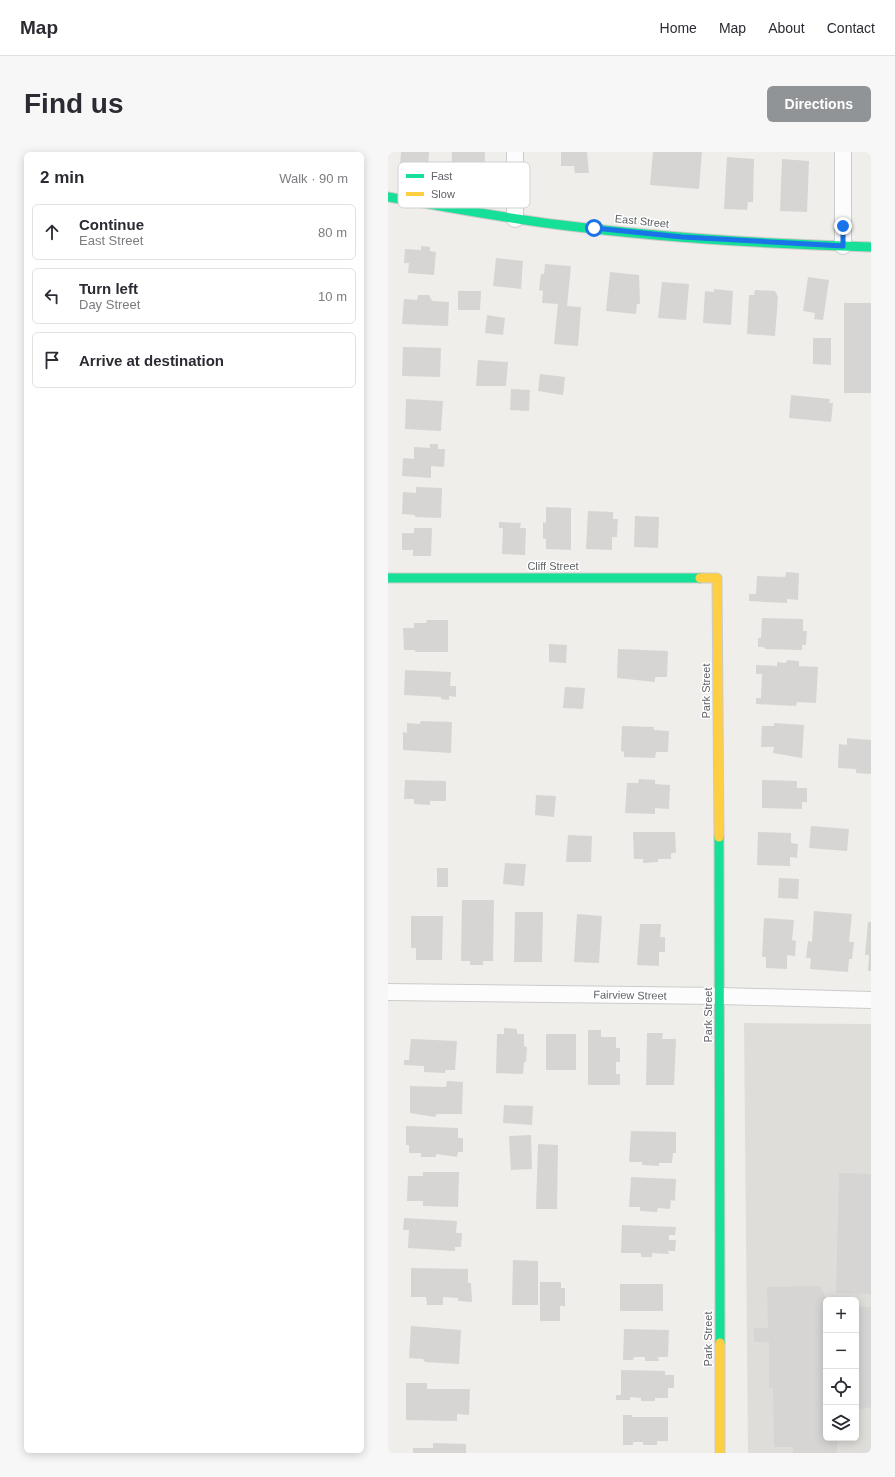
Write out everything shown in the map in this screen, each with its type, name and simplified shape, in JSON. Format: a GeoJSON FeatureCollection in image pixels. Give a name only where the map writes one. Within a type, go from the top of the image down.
{"type":"FeatureCollection","features":[{"type":"Feature","properties":{"kind":"street"},"geometry":{"type":"LineString","coordinates":[[843,152],[843,246]]}},
{"type":"Feature","properties":{"kind":"street","name":"East Street"},"geometry":{"type":"LineString","coordinates":[[388,197],[398,199]]}},
{"type":"Feature","properties":{"kind":"street","name":"East Street"},"geometry":{"type":"LineString","coordinates":[[452,208],[515,219],[682,237],[871,247]]}},
{"type":"Feature","properties":{"kind":"street"},"geometry":{"type":"LineString","coordinates":[[515,208],[515,219]]}},
{"type":"Feature","properties":{"kind":"street","name":"Cliff Street"},"geometry":{"type":"LineString","coordinates":[[388,578],[717,578]]}},
{"type":"Feature","properties":{"kind":"street","name":"Park Street"},"geometry":{"type":"LineString","coordinates":[[717,578],[720,996],[720,1453]]}},
{"type":"Feature","properties":{"kind":"street","name":"Fairview Street"},"geometry":{"type":"LineString","coordinates":[[388,992],[720,996],[871,1000]]}},
{"type":"Feature","properties":{"kind":"shaded area"},"geometry":{"type":"Polygon","coordinates":[[[744,1023],[871,1024],[871,1453],[748,1453],[744,1023]]]}},
{"type":"Feature","properties":{"kind":"building"},"geometry":{"type":"Polygon","coordinates":[[[401,152],[429,152],[428,162],[400,162],[401,152]]]}},
{"type":"Feature","properties":{"kind":"building"},"geometry":{"type":"Polygon","coordinates":[[[452,152],[485,152],[485,162],[452,162],[452,152]]]}},
{"type":"Feature","properties":{"kind":"building"},"geometry":{"type":"Polygon","coordinates":[[[561,152],[587,152],[589,173],[575,173],[574,166],[561,166],[561,152]]]}},
{"type":"Feature","properties":{"kind":"building"},"geometry":{"type":"Polygon","coordinates":[[[653,152],[702,152],[699,189],[650,185],[653,152]]]}},
{"type":"Feature","properties":{"kind":"building"},"geometry":{"type":"Polygon","coordinates":[[[727,157],[754,159],[753,202],[748,202],[747,210],[724,209],[727,157]]]}},
{"type":"Feature","properties":{"kind":"building"},"geometry":{"type":"Polygon","coordinates":[[[782,159],[809,161],[807,212],[780,211],[782,159]]]}},
{"type":"Feature","properties":{"kind":"building"},"geometry":{"type":"Polygon","coordinates":[[[421,246],[430,247],[430,251],[436,252],[434,275],[408,273],[409,263],[404,263],[405,249],[421,250],[421,246]]]}},
{"type":"Feature","properties":{"kind":"building"},"geometry":{"type":"Polygon","coordinates":[[[496,258],[523,261],[521,289],[493,286],[496,258]]]}},
{"type":"Feature","properties":{"kind":"building"},"geometry":{"type":"Polygon","coordinates":[[[545,264],[571,266],[567,306],[581,307],[578,346],[554,344],[558,304],[542,303],[543,291],[539,290],[541,274],[544,274],[545,264]]]}},
{"type":"Feature","properties":{"kind":"building"},"geometry":{"type":"Polygon","coordinates":[[[610,272],[639,275],[640,304],[637,304],[636,314],[606,311],[610,272]]]}},
{"type":"Feature","properties":{"kind":"building"},"geometry":{"type":"Polygon","coordinates":[[[808,277],[829,280],[823,320],[814,319],[815,313],[803,311],[808,277]]]}},
{"type":"Feature","properties":{"kind":"building"},"geometry":{"type":"Polygon","coordinates":[[[662,282],[689,284],[686,320],[658,318],[662,282]]]}},
{"type":"Feature","properties":{"kind":"building"},"geometry":{"type":"Polygon","coordinates":[[[714,289],[733,291],[731,325],[703,323],[705,291],[714,292],[714,289]]]}},
{"type":"Feature","properties":{"kind":"building"},"geometry":{"type":"Polygon","coordinates":[[[755,290],[775,291],[778,297],[775,336],[747,334],[749,295],[754,295],[755,290]]]}},
{"type":"Feature","properties":{"kind":"building"},"geometry":{"type":"Polygon","coordinates":[[[458,291],[481,291],[480,310],[458,310],[458,291]]]}},
{"type":"Feature","properties":{"kind":"building"},"geometry":{"type":"Polygon","coordinates":[[[418,295],[429,295],[432,301],[449,302],[448,326],[402,324],[404,299],[417,300],[418,295]]]}},
{"type":"Feature","properties":{"kind":"building"},"geometry":{"type":"Polygon","coordinates":[[[844,303],[871,303],[871,393],[844,393],[844,303]]]}},
{"type":"Feature","properties":{"kind":"building"},"geometry":{"type":"Polygon","coordinates":[[[487,315],[505,318],[503,335],[485,333],[487,315]]]}},
{"type":"Feature","properties":{"kind":"building"},"geometry":{"type":"Polygon","coordinates":[[[813,338],[831,338],[831,365],[813,364],[813,338]]]}},
{"type":"Feature","properties":{"kind":"building"},"geometry":{"type":"Polygon","coordinates":[[[403,347],[441,348],[440,377],[402,376],[403,347]]]}},
{"type":"Feature","properties":{"kind":"building"},"geometry":{"type":"Polygon","coordinates":[[[478,360],[508,362],[506,386],[476,386],[478,360]]]}},
{"type":"Feature","properties":{"kind":"building"},"geometry":{"type":"Polygon","coordinates":[[[540,374],[565,377],[563,395],[538,391],[540,374]]]}},
{"type":"Feature","properties":{"kind":"building"},"geometry":{"type":"Polygon","coordinates":[[[511,389],[530,390],[529,411],[510,410],[511,389]]]}},
{"type":"Feature","properties":{"kind":"building"},"geometry":{"type":"Polygon","coordinates":[[[791,395],[830,399],[829,403],[833,403],[831,422],[789,418],[791,395]]]}},
{"type":"Feature","properties":{"kind":"building"},"geometry":{"type":"Polygon","coordinates":[[[406,399],[443,401],[441,431],[405,429],[406,399]]]}},
{"type":"Feature","properties":{"kind":"building"},"geometry":{"type":"Polygon","coordinates":[[[430,444],[438,444],[438,449],[445,449],[444,467],[431,466],[431,478],[402,476],[403,458],[414,459],[414,447],[430,448],[430,444]]]}},
{"type":"Feature","properties":{"kind":"building"},"geometry":{"type":"Polygon","coordinates":[[[416,487],[442,488],[441,518],[415,517],[415,515],[402,514],[403,492],[416,493],[416,487]]]}},
{"type":"Feature","properties":{"kind":"building"},"geometry":{"type":"Polygon","coordinates":[[[546,507],[571,508],[571,550],[546,549],[546,539],[543,539],[543,522],[546,523],[546,507]]]}},
{"type":"Feature","properties":{"kind":"building"},"geometry":{"type":"Polygon","coordinates":[[[588,511],[613,512],[613,519],[618,519],[617,537],[612,537],[612,550],[586,549],[588,511]]]}},
{"type":"Feature","properties":{"kind":"building"},"geometry":{"type":"Polygon","coordinates":[[[635,516],[659,517],[658,548],[634,547],[635,516]]]}},
{"type":"Feature","properties":{"kind":"building"},"geometry":{"type":"Polygon","coordinates":[[[499,522],[521,523],[520,528],[526,528],[525,555],[502,554],[503,528],[499,528],[499,522]]]}},
{"type":"Feature","properties":{"kind":"building"},"geometry":{"type":"Polygon","coordinates":[[[414,528],[432,528],[431,556],[413,556],[413,550],[402,550],[402,533],[414,533],[414,528]]]}},
{"type":"Feature","properties":{"kind":"building"},"geometry":{"type":"Polygon","coordinates":[[[786,572],[799,573],[798,600],[787,599],[787,603],[749,601],[749,594],[756,594],[757,576],[785,577],[786,572]]]}},
{"type":"Feature","properties":{"kind":"building"},"geometry":{"type":"Polygon","coordinates":[[[762,618],[803,619],[803,631],[807,631],[806,645],[802,645],[802,650],[765,649],[764,647],[758,647],[758,638],[761,638],[762,618]]]}},
{"type":"Feature","properties":{"kind":"building"},"geometry":{"type":"Polygon","coordinates":[[[427,620],[448,620],[448,652],[416,652],[414,650],[404,650],[403,628],[414,628],[414,623],[426,623],[427,620]]]}},
{"type":"Feature","properties":{"kind":"building"},"geometry":{"type":"Polygon","coordinates":[[[549,644],[567,645],[566,663],[549,662],[549,644]]]}},
{"type":"Feature","properties":{"kind":"building"},"geometry":{"type":"Polygon","coordinates":[[[618,649],[668,651],[667,677],[655,677],[655,682],[617,678],[618,649]]]}},
{"type":"Feature","properties":{"kind":"building"},"geometry":{"type":"Polygon","coordinates":[[[788,660],[799,661],[799,666],[818,667],[816,703],[797,702],[796,706],[756,704],[756,698],[761,698],[762,674],[756,674],[756,665],[777,666],[777,662],[785,663],[788,660]]]}},
{"type":"Feature","properties":{"kind":"building"},"geometry":{"type":"Polygon","coordinates":[[[405,670],[451,672],[450,686],[456,686],[456,697],[449,696],[449,700],[441,699],[441,697],[404,695],[405,670]]]}},
{"type":"Feature","properties":{"kind":"building"},"geometry":{"type":"Polygon","coordinates":[[[565,687],[585,688],[583,709],[563,708],[565,687]]]}},
{"type":"Feature","properties":{"kind":"building"},"geometry":{"type":"Polygon","coordinates":[[[421,721],[452,722],[451,753],[403,750],[403,732],[407,733],[407,723],[420,724],[421,721]]]}},
{"type":"Feature","properties":{"kind":"building"},"geometry":{"type":"Polygon","coordinates":[[[774,723],[804,725],[802,758],[773,753],[774,747],[761,747],[762,726],[774,726],[774,723]]]}},
{"type":"Feature","properties":{"kind":"building"},"geometry":{"type":"Polygon","coordinates":[[[622,726],[654,727],[654,730],[669,731],[668,752],[656,752],[655,758],[624,757],[624,752],[621,751],[622,726]]]}},
{"type":"Feature","properties":{"kind":"building"},"geometry":{"type":"Polygon","coordinates":[[[847,738],[871,740],[871,774],[856,773],[856,769],[838,768],[839,744],[847,745],[847,738]]]}},
{"type":"Feature","properties":{"kind":"building"},"geometry":{"type":"Polygon","coordinates":[[[639,779],[655,780],[655,784],[670,785],[669,809],[655,808],[655,814],[625,813],[627,783],[638,783],[639,779]]]}},
{"type":"Feature","properties":{"kind":"building"},"geometry":{"type":"Polygon","coordinates":[[[405,780],[446,781],[446,801],[430,801],[430,805],[414,804],[414,799],[404,799],[405,780]]]}},
{"type":"Feature","properties":{"kind":"building"},"geometry":{"type":"Polygon","coordinates":[[[762,780],[797,781],[797,788],[807,788],[807,802],[802,802],[802,809],[762,808],[762,780]]]}},
{"type":"Feature","properties":{"kind":"building"},"geometry":{"type":"Polygon","coordinates":[[[536,795],[556,796],[554,817],[535,815],[536,795]]]}},
{"type":"Feature","properties":{"kind":"building"},"geometry":{"type":"Polygon","coordinates":[[[811,826],[849,829],[847,851],[809,848],[811,826]]]}},
{"type":"Feature","properties":{"kind":"building"},"geometry":{"type":"Polygon","coordinates":[[[633,832],[675,832],[676,853],[671,853],[671,859],[658,859],[658,862],[643,863],[643,859],[634,859],[633,832]]]}},
{"type":"Feature","properties":{"kind":"building"},"geometry":{"type":"Polygon","coordinates":[[[758,832],[791,833],[791,843],[798,844],[797,858],[790,857],[790,866],[757,865],[758,832]]]}},
{"type":"Feature","properties":{"kind":"building"},"geometry":{"type":"Polygon","coordinates":[[[568,835],[592,836],[591,862],[566,862],[568,835]]]}},
{"type":"Feature","properties":{"kind":"building"},"geometry":{"type":"Polygon","coordinates":[[[505,863],[526,864],[524,886],[503,884],[505,863]]]}},
{"type":"Feature","properties":{"kind":"building"},"geometry":{"type":"Polygon","coordinates":[[[437,868],[448,868],[448,887],[437,887],[437,868]]]}},
{"type":"Feature","properties":{"kind":"building"},"geometry":{"type":"Polygon","coordinates":[[[779,878],[799,879],[798,899],[778,898],[779,878]]]}},
{"type":"Feature","properties":{"kind":"building"},"geometry":{"type":"Polygon","coordinates":[[[462,900],[494,900],[493,961],[483,961],[483,965],[470,965],[470,961],[461,961],[462,900]]]}},
{"type":"Feature","properties":{"kind":"building"},"geometry":{"type":"Polygon","coordinates":[[[814,911],[852,914],[849,942],[854,942],[852,959],[849,959],[848,972],[810,969],[811,958],[806,958],[808,941],[812,942],[814,911]]]}},
{"type":"Feature","properties":{"kind":"building"},"geometry":{"type":"Polygon","coordinates":[[[515,912],[543,912],[542,962],[514,962],[515,912]]]}},
{"type":"Feature","properties":{"kind":"building"},"geometry":{"type":"Polygon","coordinates":[[[577,914],[602,916],[599,963],[574,962],[577,914]]]}},
{"type":"Feature","properties":{"kind":"building"},"geometry":{"type":"Polygon","coordinates":[[[411,916],[443,916],[442,960],[416,960],[416,948],[411,948],[411,916]]]}},
{"type":"Feature","properties":{"kind":"building"},"geometry":{"type":"Polygon","coordinates":[[[764,918],[794,920],[792,940],[796,941],[795,956],[787,955],[787,969],[766,968],[766,957],[762,957],[764,918]]]}},
{"type":"Feature","properties":{"kind":"building"},"geometry":{"type":"Polygon","coordinates":[[[868,922],[871,922],[871,971],[868,971],[869,955],[865,955],[868,922]]]}},
{"type":"Feature","properties":{"kind":"building"},"geometry":{"type":"Polygon","coordinates":[[[640,924],[661,924],[660,937],[665,937],[665,952],[659,952],[659,966],[637,965],[640,924]]]}},
{"type":"Feature","properties":{"kind":"building"},"geometry":{"type":"Polygon","coordinates":[[[504,1028],[517,1029],[517,1034],[524,1034],[524,1046],[527,1047],[526,1062],[524,1062],[523,1074],[496,1073],[497,1034],[504,1034],[504,1028]]]}},
{"type":"Feature","properties":{"kind":"building"},"geometry":{"type":"Polygon","coordinates":[[[588,1030],[601,1030],[601,1037],[616,1037],[616,1048],[620,1048],[620,1062],[616,1062],[616,1074],[620,1074],[620,1085],[588,1085],[588,1030]]]}},
{"type":"Feature","properties":{"kind":"building"},"geometry":{"type":"Polygon","coordinates":[[[647,1033],[663,1033],[662,1039],[676,1039],[674,1085],[646,1085],[647,1033]]]}},
{"type":"Feature","properties":{"kind":"building"},"geometry":{"type":"Polygon","coordinates":[[[546,1034],[576,1034],[576,1070],[546,1070],[546,1034]]]}},
{"type":"Feature","properties":{"kind":"building"},"geometry":{"type":"Polygon","coordinates":[[[411,1039],[457,1041],[455,1070],[445,1070],[445,1073],[424,1072],[424,1066],[404,1065],[404,1060],[409,1060],[411,1039]]]}},
{"type":"Feature","properties":{"kind":"building"},"geometry":{"type":"Polygon","coordinates":[[[447,1081],[463,1082],[462,1114],[437,1114],[435,1117],[410,1113],[410,1086],[446,1087],[447,1081]]]}},
{"type":"Feature","properties":{"kind":"building"},"geometry":{"type":"Polygon","coordinates":[[[504,1105],[533,1106],[532,1125],[503,1123],[504,1105]]]}},
{"type":"Feature","properties":{"kind":"building"},"geometry":{"type":"Polygon","coordinates":[[[406,1126],[458,1128],[458,1138],[463,1138],[463,1152],[458,1152],[457,1157],[436,1154],[436,1157],[421,1157],[421,1153],[409,1153],[409,1145],[406,1145],[406,1126]]]}},
{"type":"Feature","properties":{"kind":"building"},"geometry":{"type":"Polygon","coordinates":[[[631,1131],[676,1132],[676,1153],[673,1153],[672,1163],[659,1163],[659,1166],[642,1165],[642,1162],[629,1162],[631,1131]]]}},
{"type":"Feature","properties":{"kind":"building"},"geometry":{"type":"Polygon","coordinates":[[[531,1135],[532,1169],[511,1170],[509,1136],[531,1135]]]}},
{"type":"Feature","properties":{"kind":"building"},"geometry":{"type":"Polygon","coordinates":[[[538,1144],[558,1145],[557,1209],[536,1209],[538,1144]]]}},
{"type":"Feature","properties":{"kind":"building"},"geometry":{"type":"Polygon","coordinates":[[[423,1172],[459,1172],[458,1207],[423,1206],[423,1201],[407,1201],[408,1176],[423,1176],[423,1172]]]}},
{"type":"Feature","properties":{"kind":"building"},"geometry":{"type":"Polygon","coordinates":[[[839,1173],[871,1174],[871,1294],[836,1293],[839,1173]]]}},
{"type":"Feature","properties":{"kind":"building"},"geometry":{"type":"Polygon","coordinates":[[[631,1177],[676,1179],[675,1201],[671,1200],[670,1209],[658,1208],[657,1212],[640,1211],[640,1207],[629,1207],[631,1177]]]}},
{"type":"Feature","properties":{"kind":"building"},"geometry":{"type":"Polygon","coordinates":[[[404,1218],[457,1221],[456,1233],[462,1233],[461,1247],[455,1247],[455,1251],[408,1248],[409,1230],[403,1230],[404,1218]]]}},
{"type":"Feature","properties":{"kind":"building"},"geometry":{"type":"Polygon","coordinates":[[[622,1225],[676,1227],[675,1235],[669,1235],[669,1240],[676,1240],[675,1251],[668,1251],[669,1254],[652,1253],[652,1257],[641,1257],[641,1253],[621,1253],[622,1225]]]}},
{"type":"Feature","properties":{"kind":"building"},"geometry":{"type":"Polygon","coordinates":[[[513,1260],[538,1261],[538,1305],[512,1305],[513,1260]]]}},
{"type":"Feature","properties":{"kind":"building"},"geometry":{"type":"Polygon","coordinates":[[[411,1268],[468,1269],[468,1283],[471,1283],[472,1302],[458,1301],[458,1298],[443,1297],[443,1305],[427,1305],[426,1297],[411,1297],[411,1268]]]}},
{"type":"Feature","properties":{"kind":"building"},"geometry":{"type":"Polygon","coordinates":[[[540,1282],[561,1282],[561,1288],[565,1288],[565,1306],[560,1306],[560,1321],[540,1321],[540,1282]]]}},
{"type":"Feature","properties":{"kind":"building"},"geometry":{"type":"Polygon","coordinates":[[[620,1284],[663,1284],[663,1311],[620,1311],[620,1284]]]}},
{"type":"Feature","properties":{"kind":"building"},"geometry":{"type":"Polygon","coordinates":[[[820,1286],[826,1297],[823,1297],[823,1441],[837,1441],[837,1453],[793,1453],[793,1447],[774,1447],[773,1388],[769,1388],[769,1342],[754,1342],[754,1328],[768,1328],[767,1287],[820,1286]]]}},
{"type":"Feature","properties":{"kind":"building"},"geometry":{"type":"Polygon","coordinates":[[[859,1307],[871,1307],[871,1407],[859,1409],[859,1307]]]}},
{"type":"Feature","properties":{"kind":"building"},"geometry":{"type":"Polygon","coordinates":[[[411,1326],[461,1330],[459,1364],[425,1362],[423,1359],[409,1358],[411,1326]]]}},
{"type":"Feature","properties":{"kind":"building"},"geometry":{"type":"Polygon","coordinates":[[[624,1329],[669,1330],[668,1357],[658,1357],[659,1361],[645,1361],[645,1357],[634,1357],[633,1360],[623,1360],[624,1329]]]}},
{"type":"Feature","properties":{"kind":"building"},"geometry":{"type":"Polygon","coordinates":[[[621,1370],[665,1371],[665,1375],[674,1375],[674,1388],[668,1388],[668,1398],[655,1398],[655,1401],[641,1401],[641,1398],[630,1397],[630,1400],[616,1400],[616,1395],[621,1395],[621,1370]]]}},
{"type":"Feature","properties":{"kind":"building"},"geometry":{"type":"Polygon","coordinates":[[[406,1383],[427,1383],[427,1389],[470,1389],[469,1415],[457,1414],[457,1421],[406,1420],[406,1383]]]}},
{"type":"Feature","properties":{"kind":"building"},"geometry":{"type":"Polygon","coordinates":[[[623,1415],[632,1415],[632,1417],[668,1417],[668,1441],[657,1441],[657,1445],[643,1445],[643,1442],[633,1442],[633,1445],[623,1445],[623,1415]]]}},
{"type":"Feature","properties":{"kind":"building"},"geometry":{"type":"Polygon","coordinates":[[[433,1443],[466,1444],[466,1453],[413,1453],[413,1448],[433,1448],[433,1443]]]}},
{"type":"Feature","properties":{"kind":"traffic: fast"},"geometry":{"type":"LineString","coordinates":[[388,197],[398,199]]}},
{"type":"Feature","properties":{"kind":"traffic: fast"},"geometry":{"type":"LineString","coordinates":[[451,208],[561,225],[638,234],[716,240],[871,247]]}},
{"type":"Feature","properties":{"kind":"traffic: fast"},"geometry":{"type":"LineString","coordinates":[[388,578],[700,578]]}},
{"type":"Feature","properties":{"kind":"traffic: fast"},"geometry":{"type":"LineString","coordinates":[[719,837],[720,1343]]}},
{"type":"Feature","properties":{"kind":"traffic: slow"},"geometry":{"type":"LineString","coordinates":[[700,578],[717,578],[719,837]]}},
{"type":"Feature","properties":{"kind":"traffic: slow"},"geometry":{"type":"LineString","coordinates":[[720,1343],[720,1453]]}},
{"type":"Feature","properties":{"kind":"route"},"geometry":{"type":"LineString","coordinates":[[594,228],[682,237],[843,246],[843,226]]}}]}
